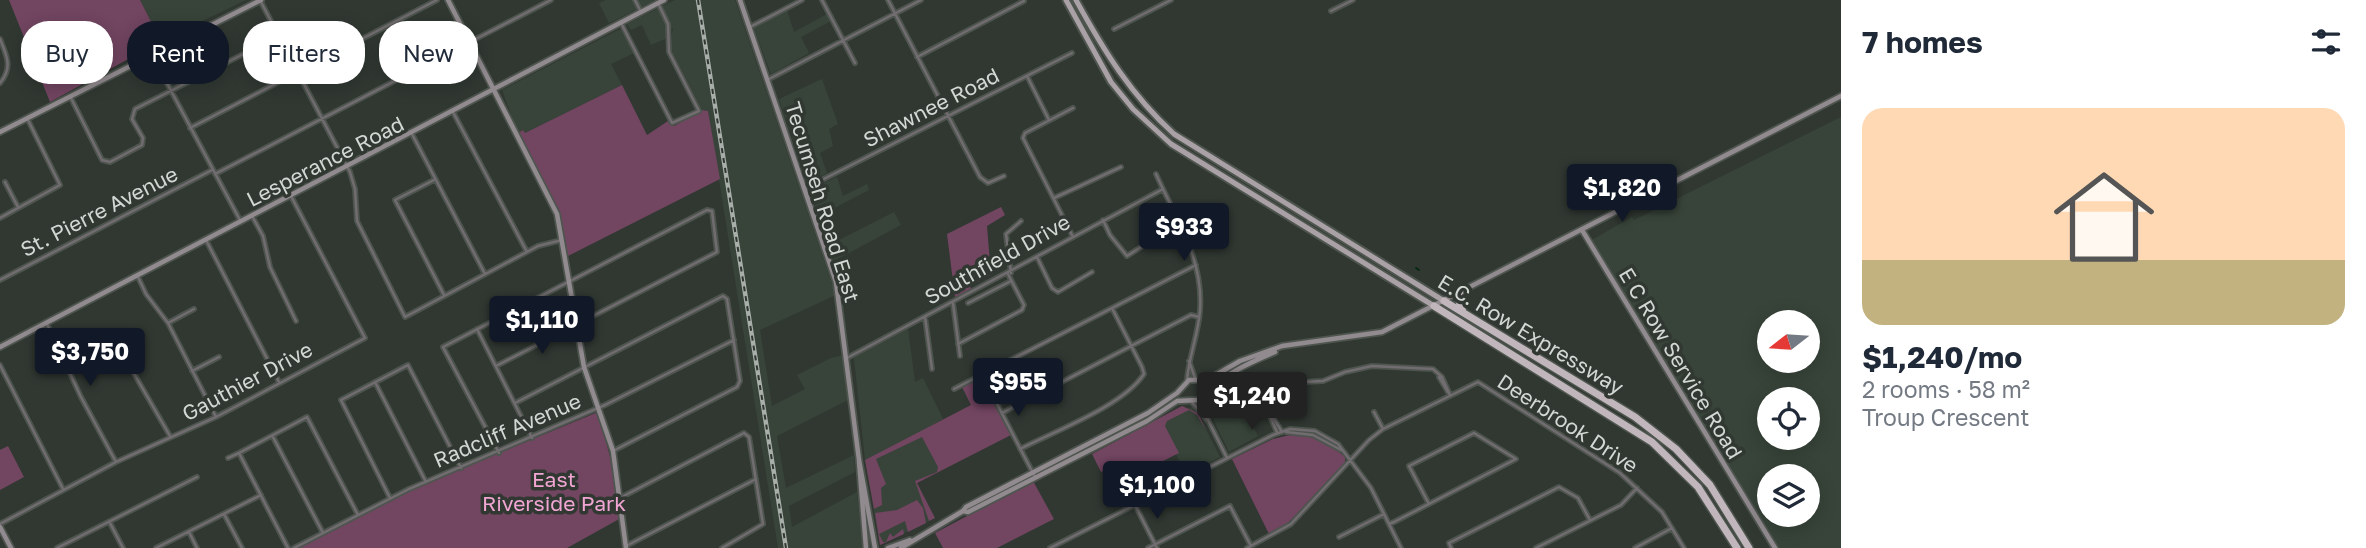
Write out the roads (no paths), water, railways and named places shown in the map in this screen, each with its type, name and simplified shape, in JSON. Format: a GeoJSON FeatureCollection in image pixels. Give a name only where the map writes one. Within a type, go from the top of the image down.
{"type":"FeatureCollection","features":[{"type":"Feature","properties":{"kind":"highway"},"geometry":{"type":"LineString","coordinates":[[1463,313],[1459,301],[1468,289]]}},
{"type":"Feature","properties":{"kind":"highway","name":"E.C. Row Expressway"},"geometry":{"type":"LineString","coordinates":[[1444,301],[1635,417],[1676,449],[1710,485],[1749,548]]}},
{"type":"Feature","properties":{"kind":"highway","name":"E.C. Row Expressway"},"geometry":{"type":"LineString","coordinates":[[1434,306],[1652,442],[1698,486],[1737,548]]}},
{"type":"Feature","properties":{"kind":"main road"},"geometry":{"type":"LineString","coordinates":[[218,21],[260,0]]}},
{"type":"Feature","properties":{"kind":"main road"},"geometry":{"type":"LineString","coordinates":[[448,0],[458,21]]}},
{"type":"Feature","properties":{"kind":"main road","name":"Tecumseh Road East"},"geometry":{"type":"LineString","coordinates":[[740,0],[836,282],[859,460],[866,548]]}},
{"type":"Feature","properties":{"kind":"main road","name":"E.C. Row Expressway"},"geometry":{"type":"LineString","coordinates":[[1066,0],[1102,69],[1133,109],[1171,144],[1248,194],[1434,306]]}},
{"type":"Feature","properties":{"kind":"main road","name":"E.C. Row Expressway"},"geometry":{"type":"LineString","coordinates":[[1076,0],[1115,68],[1155,116],[1195,148],[1444,301]]}},
{"type":"Feature","properties":{"kind":"main road","name":"Lesperance Road"},"geometry":{"type":"LineString","coordinates":[[0,347],[661,2]]}},
{"type":"Feature","properties":{"kind":"main road"},"geometry":{"type":"LineString","coordinates":[[478,59],[554,207],[584,367],[613,451],[626,547]]}},
{"type":"Feature","properties":{"kind":"main road"},"geometry":{"type":"LineString","coordinates":[[0,132],[127,66]]}},
{"type":"Feature","properties":{"kind":"main road"},"geometry":{"type":"LineString","coordinates":[[1034,474],[1148,413],[1177,393],[1185,383],[1210,379],[1246,358],[1288,346],[1377,334],[1841,96]]}},
{"type":"Feature","properties":{"kind":"main road","name":"E C Row Service Road"},"geometry":{"type":"LineString","coordinates":[[1582,230],[1775,548]]}},
{"type":"Feature","properties":{"kind":"main road"},"geometry":{"type":"LineString","coordinates":[[901,548],[963,511],[966,506],[1147,421],[1177,401],[1202,396],[1237,368],[1288,346]]}},
{"type":"Feature","properties":{"kind":"main road"},"geometry":{"type":"LineString","coordinates":[[1198,381],[1202,396]]}},
{"type":"Feature","properties":{"kind":"main road"},"geometry":{"type":"LineString","coordinates":[[1185,383],[1182,391],[1190,400]]}},
{"type":"Feature","properties":{"kind":"main road","name":"Tecumseh Road East"},"geometry":{"type":"LineString","coordinates":[[859,460],[875,548]]}},
{"type":"Feature","properties":{"kind":"main road"},"geometry":{"type":"LineString","coordinates":[[0,525],[11,548]]}},
{"type":"Feature","properties":{"kind":"main road"},"geometry":{"type":"LineString","coordinates":[[888,548],[911,540]]}},
{"type":"Feature","properties":{"kind":"street"},"geometry":{"type":"LineString","coordinates":[[260,0],[271,21]]}},
{"type":"Feature","properties":{"kind":"street"},"geometry":{"type":"LineString","coordinates":[[365,38],[438,0]]}},
{"type":"Feature","properties":{"kind":"street","name":"St. Pierre Avenue"},"geometry":{"type":"LineString","coordinates":[[478,37],[551,0]]}},
{"type":"Feature","properties":{"kind":"street"},"geometry":{"type":"LineString","coordinates":[[635,0],[641,12]]}},
{"type":"Feature","properties":{"kind":"street"},"geometry":{"type":"LineString","coordinates":[[750,27],[802,0]]}},
{"type":"Feature","properties":{"kind":"street"},"geometry":{"type":"LineString","coordinates":[[822,0],[855,63]]}},
{"type":"Feature","properties":{"kind":"street"},"geometry":{"type":"LineString","coordinates":[[888,0],[980,177],[988,183],[1004,176]]}},
{"type":"Feature","properties":{"kind":"street"},"geometry":{"type":"LineString","coordinates":[[767,79],[921,0]]}},
{"type":"Feature","properties":{"kind":"street"},"geometry":{"type":"LineString","coordinates":[[1114,29],[1171,0]]}},
{"type":"Feature","properties":{"kind":"street"},"geometry":{"type":"LineString","coordinates":[[1331,11],[1353,0]]}},
{"type":"Feature","properties":{"kind":"street"},"geometry":{"type":"LineString","coordinates":[[917,57],[1024,1]]}},
{"type":"Feature","properties":{"kind":"street"},"geometry":{"type":"LineString","coordinates":[[621,23],[672,123],[699,111],[667,48],[668,24],[661,2]]}},
{"type":"Feature","properties":{"kind":"street"},"geometry":{"type":"LineString","coordinates":[[0,39],[9,61],[7,72],[0,83]]}},
{"type":"Feature","properties":{"kind":"street","name":"Shawnee Road"},"geometry":{"type":"LineString","coordinates":[[804,189],[1072,52]]}},
{"type":"Feature","properties":{"kind":"street"},"geometry":{"type":"LineString","coordinates":[[70,96],[102,160],[110,162],[142,145],[143,138],[132,119],[135,109],[243,55]]}},
{"type":"Feature","properties":{"kind":"street"},"geometry":{"type":"LineString","coordinates":[[1027,76],[1049,120]]}},
{"type":"Feature","properties":{"kind":"street"},"geometry":{"type":"LineString","coordinates":[[168,84],[241,222]]}},
{"type":"Feature","properties":{"kind":"street"},"geometry":{"type":"LineString","coordinates":[[190,128],[275,84]]}},
{"type":"Feature","properties":{"kind":"street"},"geometry":{"type":"LineString","coordinates":[[304,84],[354,181],[357,221],[405,317],[527,252],[562,240]]}},
{"type":"Feature","properties":{"kind":"street","name":"St. Pierre Avenue"},"geometry":{"type":"LineString","coordinates":[[0,280],[388,84]]}},
{"type":"Feature","properties":{"kind":"street"},"geometry":{"type":"LineString","coordinates":[[1072,235],[1023,138],[1025,133],[1073,108]]}},
{"type":"Feature","properties":{"kind":"street"},"geometry":{"type":"LineString","coordinates":[[453,112],[527,252]]}},
{"type":"Feature","properties":{"kind":"street"},"geometry":{"type":"LineString","coordinates":[[0,218],[60,185],[27,118]]}},
{"type":"Feature","properties":{"kind":"street"},"geometry":{"type":"LineString","coordinates":[[412,134],[485,274]]}},
{"type":"Feature","properties":{"kind":"street"},"geometry":{"type":"LineString","coordinates":[[1054,198],[1121,167]]}},
{"type":"Feature","properties":{"kind":"street"},"geometry":{"type":"LineString","coordinates":[[1156,174],[1183,228],[1196,265],[1199,317],[1188,358],[1185,383]]}},
{"type":"Feature","properties":{"kind":"street"},"geometry":{"type":"LineString","coordinates":[[436,179],[395,200],[444,295]]}},
{"type":"Feature","properties":{"kind":"street"},"geometry":{"type":"LineString","coordinates":[[5,182],[19,208]]}},
{"type":"Feature","properties":{"kind":"street","name":"Southfield Drive"},"geometry":{"type":"LineString","coordinates":[[847,358],[1009,273],[1072,235],[1163,189]]}},
{"type":"Feature","properties":{"kind":"street","name":"Gauthier Drive"},"geometry":{"type":"LineString","coordinates":[[0,525],[63,489],[170,436],[216,417],[365,338],[292,196]]}},
{"type":"Feature","properties":{"kind":"street"},"geometry":{"type":"LineString","coordinates":[[496,366],[717,252],[712,211],[707,210],[443,347],[499,453]]}},
{"type":"Feature","properties":{"kind":"street"},"geometry":{"type":"LineString","coordinates":[[252,216],[263,236],[270,268],[296,321]]}},
{"type":"Feature","properties":{"kind":"street"},"geometry":{"type":"LineString","coordinates":[[1103,220],[1110,235],[1127,256],[1155,238]]}},
{"type":"Feature","properties":{"kind":"street"},"geometry":{"type":"LineString","coordinates":[[958,344],[1022,310],[1024,304],[1009,273],[1006,234],[1021,221]]}},
{"type":"Feature","properties":{"kind":"street"},"geometry":{"type":"LineString","coordinates":[[206,240],[279,382]]}},
{"type":"Feature","properties":{"kind":"street"},"geometry":{"type":"LineString","coordinates":[[1036,257],[1052,288],[1058,292],[1092,272]]}},
{"type":"Feature","properties":{"kind":"street"},"geometry":{"type":"LineString","coordinates":[[954,389],[1196,265]]}},
{"type":"Feature","properties":{"kind":"street"},"geometry":{"type":"LineString","coordinates":[[137,275],[146,294],[168,323],[216,417]]}},
{"type":"Feature","properties":{"kind":"street"},"geometry":{"type":"LineString","coordinates":[[968,303],[1012,281]]}},
{"type":"Feature","properties":{"kind":"street"},"geometry":{"type":"LineString","coordinates":[[515,403],[723,296],[727,299],[740,381],[737,387],[613,451]]}},
{"type":"Feature","properties":{"kind":"street"},"geometry":{"type":"LineString","coordinates":[[953,303],[960,356]]}},
{"type":"Feature","properties":{"kind":"street"},"geometry":{"type":"LineString","coordinates":[[1020,449],[1110,403],[1144,374],[1112,308]]}},
{"type":"Feature","properties":{"kind":"street"},"geometry":{"type":"LineString","coordinates":[[168,323],[194,309]]}},
{"type":"Feature","properties":{"kind":"street"},"geometry":{"type":"LineString","coordinates":[[1002,413],[1191,315],[1199,317]]}},
{"type":"Feature","properties":{"kind":"street"},"geometry":{"type":"LineString","coordinates":[[925,317],[932,369]]}},
{"type":"Feature","properties":{"kind":"street"},"geometry":{"type":"LineString","coordinates":[[47,323],[81,397],[116,462]]}},
{"type":"Feature","properties":{"kind":"street"},"geometry":{"type":"LineString","coordinates":[[477,329],[532,438]]}},
{"type":"Feature","properties":{"kind":"street","name":"Radcliff Avenue"},"geometry":{"type":"LineString","coordinates":[[293,548],[390,498],[598,408],[733,340]]}},
{"type":"Feature","properties":{"kind":"street"},"geometry":{"type":"LineString","coordinates":[[121,351],[170,436]]}},
{"type":"Feature","properties":{"kind":"street"},"geometry":{"type":"LineString","coordinates":[[192,371],[219,357]]}},
{"type":"Feature","properties":{"kind":"street"},"geometry":{"type":"LineString","coordinates":[[1188,358],[1198,381]]}},
{"type":"Feature","properties":{"kind":"street"},"geometry":{"type":"LineString","coordinates":[[0,365],[63,489]]}},
{"type":"Feature","properties":{"kind":"street"},"geometry":{"type":"LineString","coordinates":[[390,498],[341,400],[408,365],[461,468]]}},
{"type":"Feature","properties":{"kind":"street"},"geometry":{"type":"LineString","coordinates":[[1148,548],[1230,506],[1249,547],[1291,524],[1383,429],[1450,395],[1433,369],[1372,366],[1345,372],[1333,379],[1303,382],[1261,396],[1282,433]]}},
{"type":"Feature","properties":{"kind":"street"},"geometry":{"type":"LineString","coordinates":[[982,375],[1034,474]]}},
{"type":"Feature","properties":{"kind":"street"},"geometry":{"type":"LineString","coordinates":[[375,382],[426,482]]}},
{"type":"Feature","properties":{"kind":"street","name":"Deerbrook Drive"},"geometry":{"type":"LineString","coordinates":[[1450,395],[1478,382],[1620,473],[1662,512],[1684,548]]}},
{"type":"Feature","properties":{"kind":"street"},"geometry":{"type":"LineString","coordinates":[[1202,396],[1209,422],[1227,458]]}},
{"type":"Feature","properties":{"kind":"street"},"geometry":{"type":"LineString","coordinates":[[1190,400],[1209,422]]}},
{"type":"Feature","properties":{"kind":"street"},"geometry":{"type":"LineString","coordinates":[[1374,412],[1383,429]]}},
{"type":"Feature","properties":{"kind":"street"},"geometry":{"type":"LineString","coordinates":[[228,458],[307,417],[358,515]]}},
{"type":"Feature","properties":{"kind":"street"},"geometry":{"type":"LineString","coordinates":[[620,498],[744,433],[749,437],[763,524],[722,548]]}},
{"type":"Feature","properties":{"kind":"street"},"geometry":{"type":"LineString","coordinates":[[1050,548],[1282,433],[1313,435],[1343,451],[1371,488],[1401,548]]}},
{"type":"Feature","properties":{"kind":"street"},"geometry":{"type":"LineString","coordinates":[[1390,524],[1451,493],[1516,459],[1474,433],[1409,466],[1429,504]]}},
{"type":"Feature","properties":{"kind":"street"},"geometry":{"type":"LineString","coordinates":[[272,435],[323,533]]}},
{"type":"Feature","properties":{"kind":"street"},"geometry":{"type":"LineString","coordinates":[[239,453],[288,548]]}},
{"type":"Feature","properties":{"kind":"street"},"geometry":{"type":"LineString","coordinates":[[57,548],[197,477]]}},
{"type":"Feature","properties":{"kind":"street"},"geometry":{"type":"LineString","coordinates":[[626,547],[756,479]]}},
{"type":"Feature","properties":{"kind":"street"},"geometry":{"type":"LineString","coordinates":[[1451,548],[1449,543],[1559,486],[1578,498],[1590,520]]}},
{"type":"Feature","properties":{"kind":"street"},"geometry":{"type":"LineString","coordinates":[[1535,548],[1621,505],[1637,488]]}},
{"type":"Feature","properties":{"kind":"street"},"geometry":{"type":"LineString","coordinates":[[156,548],[261,495]]}},
{"type":"Feature","properties":{"kind":"street"},"geometry":{"type":"LineString","coordinates":[[1135,505],[1156,546]]}},
{"type":"Feature","properties":{"kind":"street"},"geometry":{"type":"LineString","coordinates":[[224,513],[242,548]]}},
{"type":"Feature","properties":{"kind":"street"},"geometry":{"type":"LineString","coordinates":[[1339,537],[1384,514]]}},
{"type":"Feature","properties":{"kind":"street"},"geometry":{"type":"LineString","coordinates":[[109,522],[123,548]]}},
{"type":"Feature","properties":{"kind":"street"},"geometry":{"type":"LineString","coordinates":[[1634,548],[1672,528]]}},
{"type":"Feature","properties":{"kind":"street"},"geometry":{"type":"LineString","coordinates":[[188,531],[197,548]]}},
{"type":"Feature","properties":{"kind":"railway"},"geometry":{"type":"LineString","coordinates":[[698,0],[786,548]]}},
{"type":"Feature","properties":{"kind":"park label","name":"East Riverside Park"},"geometry":{"type":"Point","coordinates":[554,491]}}]}
